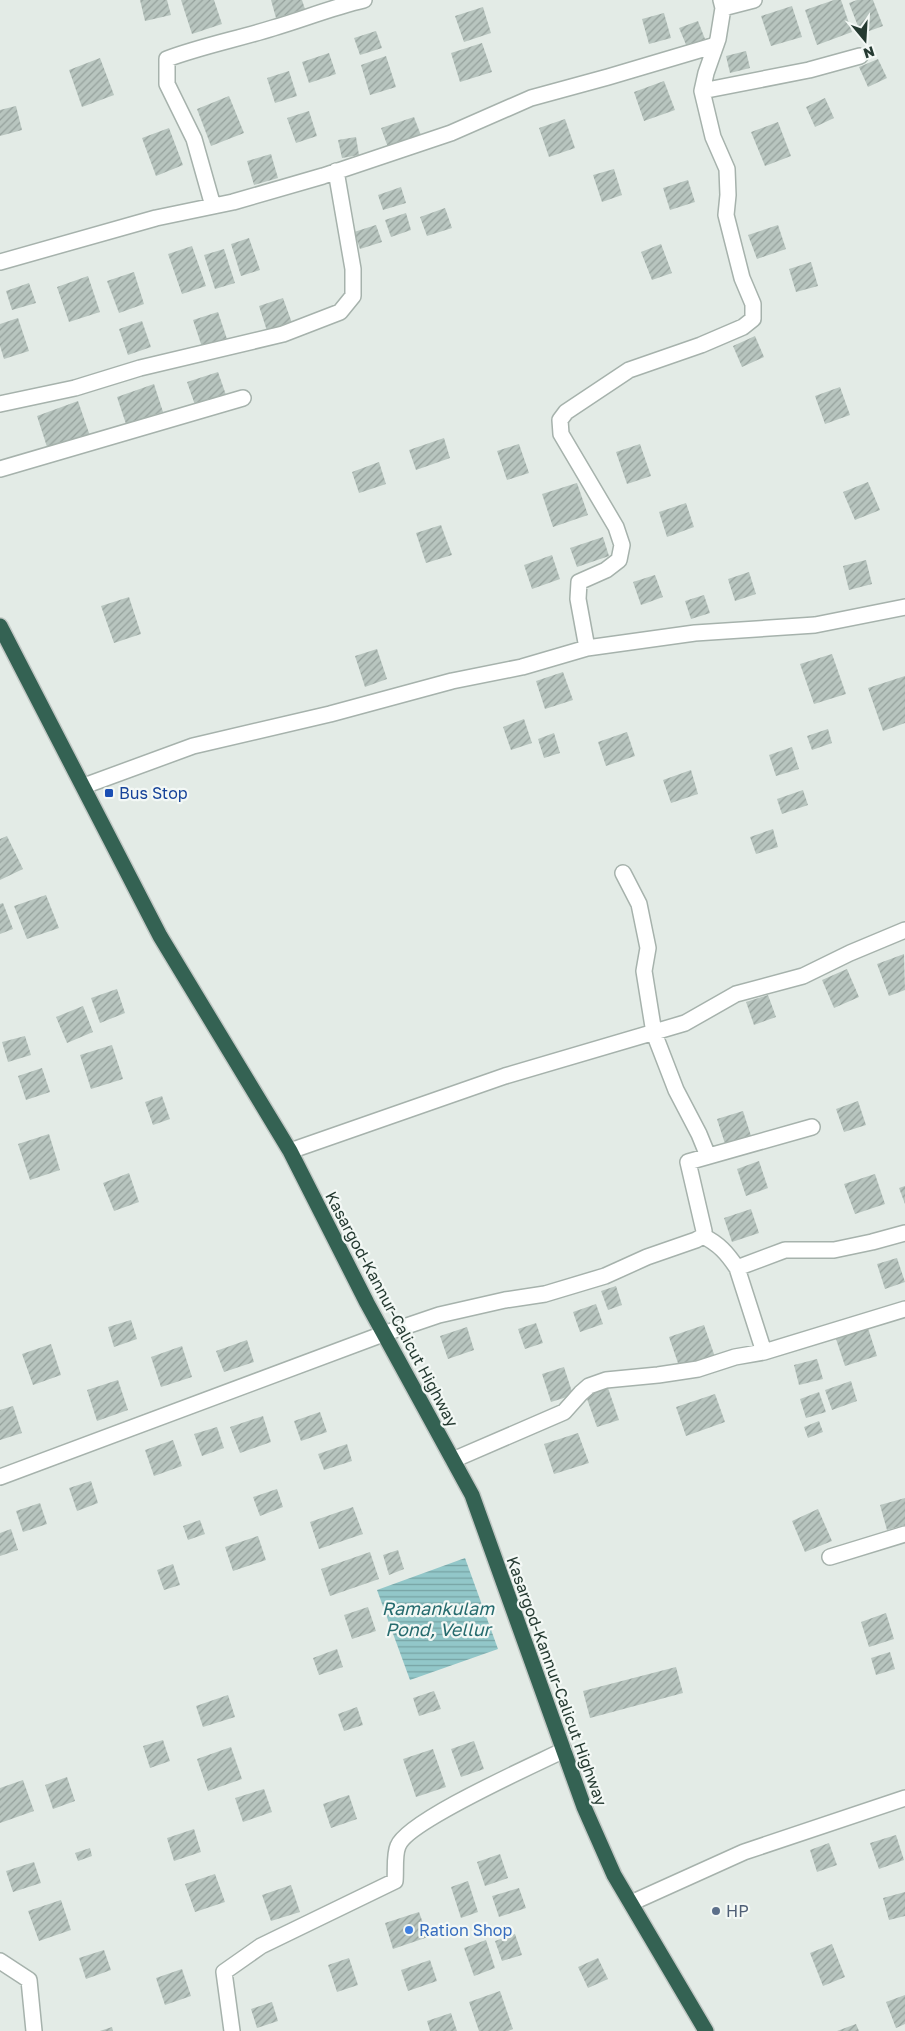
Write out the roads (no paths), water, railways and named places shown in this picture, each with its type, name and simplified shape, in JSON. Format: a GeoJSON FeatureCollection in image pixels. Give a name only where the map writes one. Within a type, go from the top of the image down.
{"type":"FeatureCollection","features":[{"type":"Feature","properties":{"kind":"highway","name":"Kasargod-Kannur-Calicut Highway"},"geometry":{"type":"LineString","coordinates":[[0,626],[160,936],[290,1152],[383,1334],[472,1495],[588,1816],[614,1875],[706,2031]]}},
{"type":"Feature","properties":{"kind":"street"},"geometry":{"type":"LineString","coordinates":[[213,206],[194,139],[167,84],[167,59],[189,51],[273,28],[342,5],[364,0]]}},
{"type":"Feature","properties":{"kind":"street"},"geometry":{"type":"LineString","coordinates":[[587,648],[578,599],[579,582],[606,570],[619,560],[622,545],[616,527],[561,434],[560,420],[566,412],[629,370],[701,345],[743,327],[753,319],[753,304],[742,278],[726,215],[728,195],[727,169],[713,137],[702,91],[706,72],[716,45],[722,4],[754,0]]}},
{"type":"Feature","properties":{"kind":"street"},"geometry":{"type":"LineString","coordinates":[[0,262],[156,218],[213,206],[336,172],[451,133],[531,98],[716,45]]}},
{"type":"Feature","properties":{"kind":"street"},"geometry":{"type":"LineString","coordinates":[[702,91],[777,77],[860,56]]}},
{"type":"Feature","properties":{"kind":"street"},"geometry":{"type":"LineString","coordinates":[[0,404],[75,388],[140,368],[283,334],[340,312],[353,296],[353,269],[336,172]]}},
{"type":"Feature","properties":{"kind":"street"},"geometry":{"type":"LineString","coordinates":[[0,469],[243,398]]}},
{"type":"Feature","properties":{"kind":"street"},"geometry":{"type":"LineString","coordinates":[[84,786],[193,746],[330,714],[452,681],[522,667],[587,648],[695,633],[815,626],[905,607]]}},
{"type":"Feature","properties":{"kind":"street"},"geometry":{"type":"LineString","coordinates":[[623,873],[639,904],[648,948],[644,971],[654,1033],[676,1090],[708,1156]]}},
{"type":"Feature","properties":{"kind":"street"},"geometry":{"type":"LineString","coordinates":[[290,1152],[505,1076],[685,1023],[736,994],[803,976],[850,953],[905,930]]}},
{"type":"Feature","properties":{"kind":"street"},"geometry":{"type":"LineString","coordinates":[[703,1236],[704,1231],[688,1162],[812,1127]]}},
{"type":"Feature","properties":{"kind":"street"},"geometry":{"type":"LineString","coordinates":[[737,1268],[785,1250],[834,1250],[905,1233]]}},
{"type":"Feature","properties":{"kind":"street"},"geometry":{"type":"LineString","coordinates":[[0,1477],[383,1334],[440,1316],[505,1300],[545,1294],[605,1276],[647,1257],[703,1236],[716,1243],[728,1253],[737,1268],[764,1352]]}},
{"type":"Feature","properties":{"kind":"street"},"geometry":{"type":"LineString","coordinates":[[453,1460],[564,1412],[589,1386],[606,1380],[698,1369],[735,1357],[764,1352],[905,1309]]}},
{"type":"Feature","properties":{"kind":"street"},"geometry":{"type":"LineString","coordinates":[[830,1557],[905,1534]]}},
{"type":"Feature","properties":{"kind":"street"},"geometry":{"type":"LineString","coordinates":[[232,2031],[224,1972],[261,1946],[395,1881],[398,1846],[413,1828],[469,1796],[564,1750]]}},
{"type":"Feature","properties":{"kind":"street"},"geometry":{"type":"LineString","coordinates":[[631,1903],[744,1852],[905,1798]]}},
{"type":"Feature","properties":{"kind":"street"},"geometry":{"type":"LineString","coordinates":[[0,1961],[29,1980],[34,2031]]}},
{"type":"Feature","properties":{"kind":"water","name":"Ramankulam Pond, Vellur"},"geometry":{"type":"Polygon","coordinates":[[[465,1558],[498,1649],[410,1680],[377,1590],[465,1558]]]}},
{"type":"Feature","properties":{"kind":"place","name":"Bus Stop"},"geometry":{"type":"Point","coordinates":[109,793]}},
{"type":"Feature","properties":{"kind":"place","name":"HP"},"geometry":{"type":"Point","coordinates":[716,1911]}},
{"type":"Feature","properties":{"kind":"place","name":"Ration Shop"},"geometry":{"type":"Point","coordinates":[409,1930]}}]}
